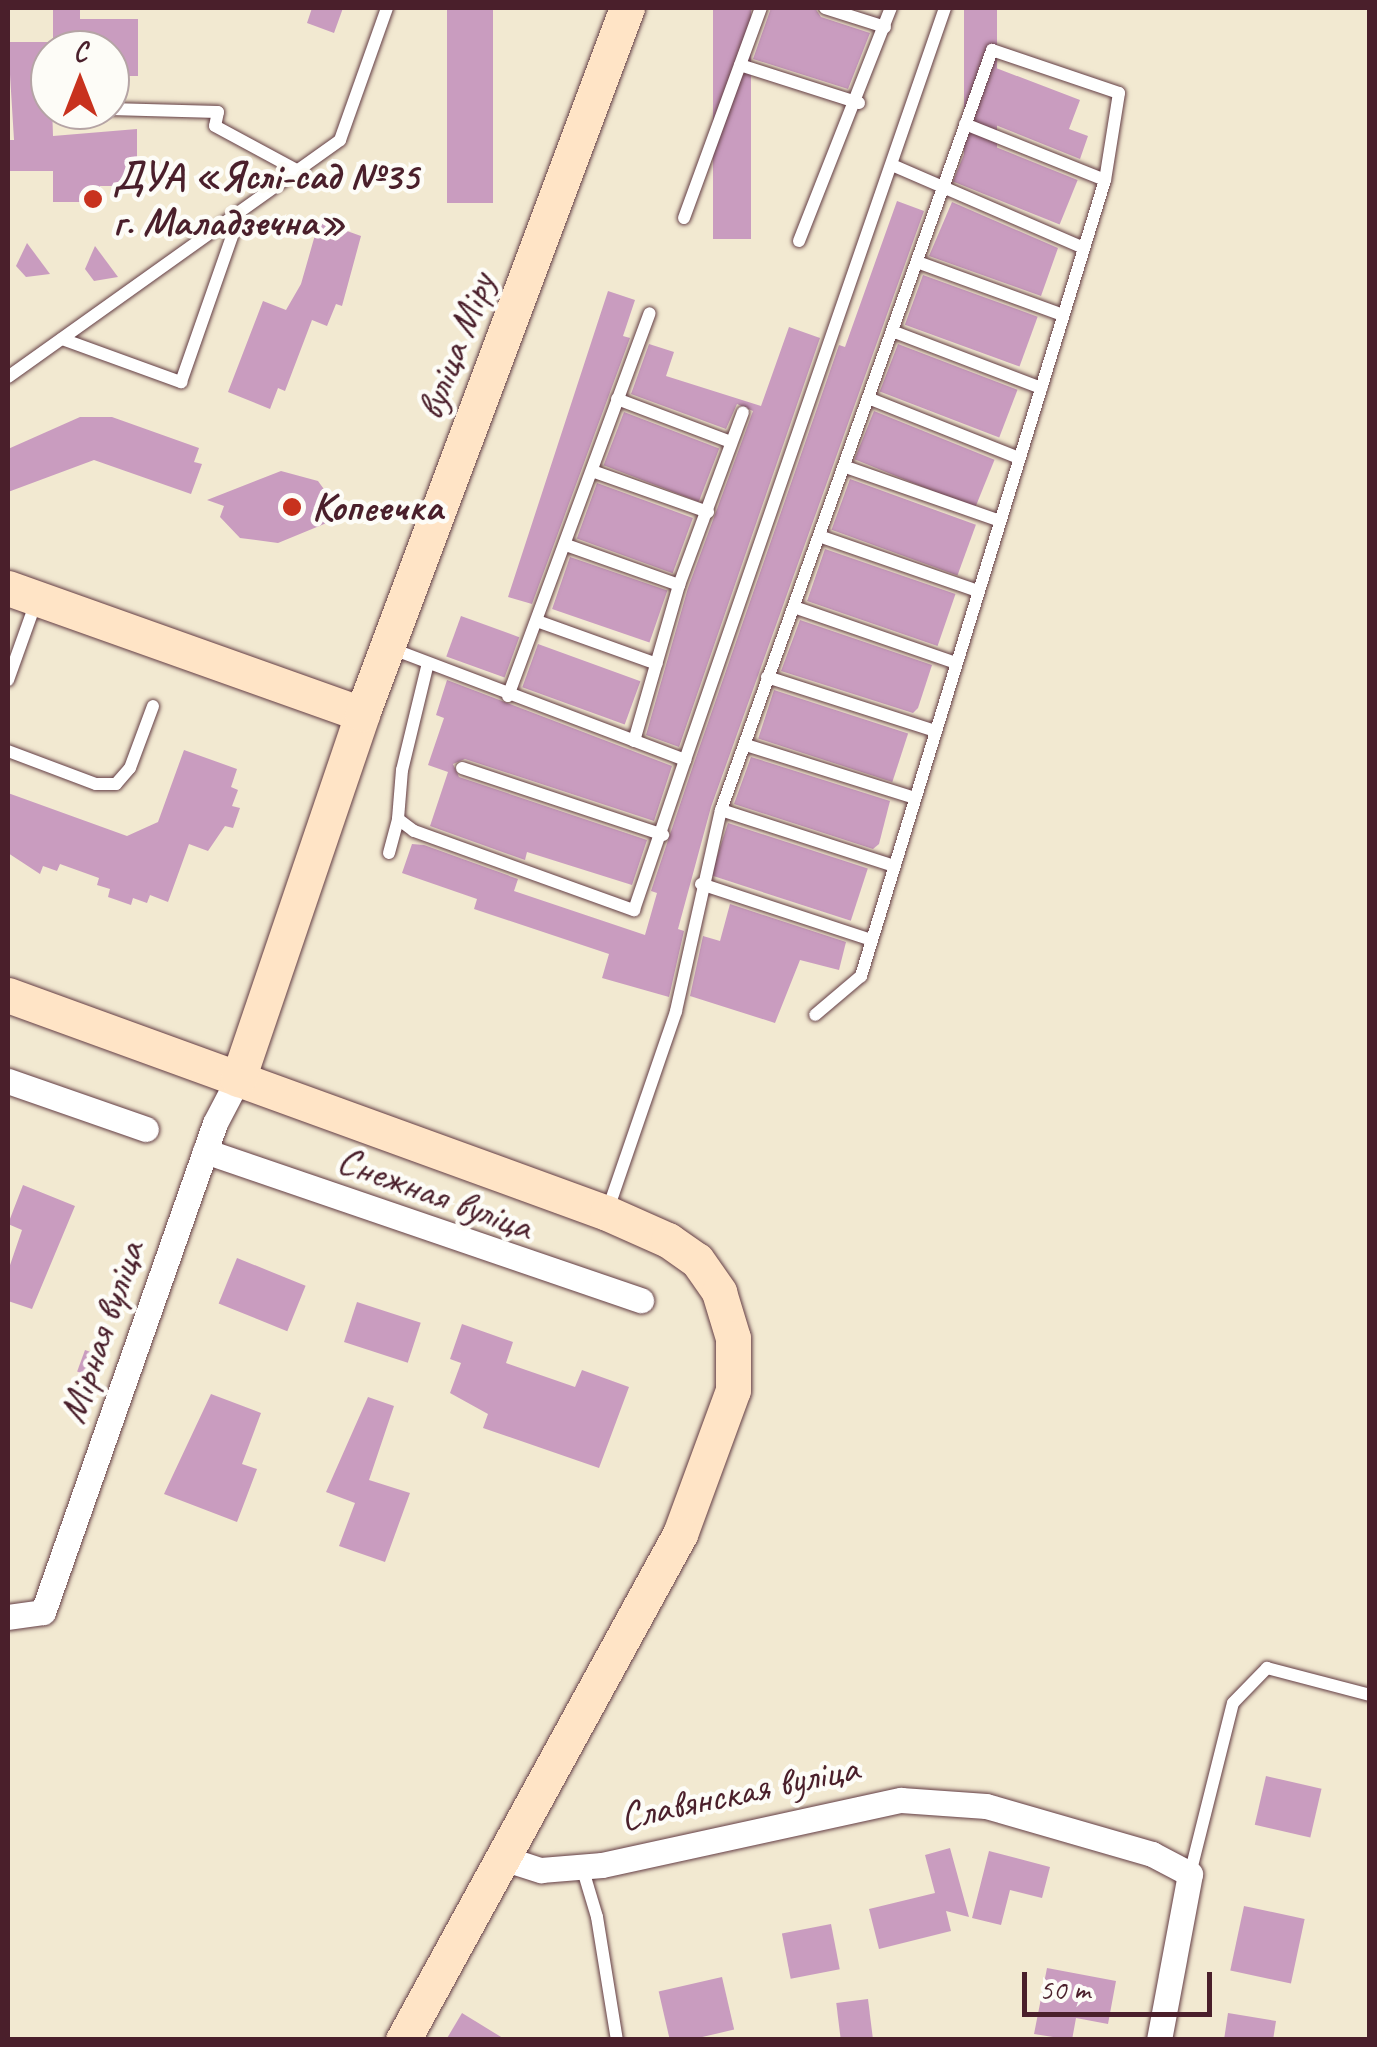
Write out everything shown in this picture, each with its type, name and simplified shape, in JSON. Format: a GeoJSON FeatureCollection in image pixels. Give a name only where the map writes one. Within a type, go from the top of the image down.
{"type":"FeatureCollection","features":[{"type":"Feature","properties":{"kind":"street","name":"вуліца Міру"},"geometry":{"type":"LineString","coordinates":[[238,1080],[362,714],[627,8]]}},
{"type":"Feature","properties":{"kind":"street"},"geometry":{"type":"LineString","coordinates":[[22,594],[362,714]]}},
{"type":"Feature","properties":{"kind":"street"},"geometry":{"type":"LineString","coordinates":[[8,995],[607,1213],[697,1260],[719,1292],[734,1338],[733,1390],[680,1534],[403,2040]]}},
{"type":"Feature","properties":{"kind":"street","name":"Мірная вуліца"},"geometry":{"type":"LineString","coordinates":[[8,1616],[43,1612],[205,1151],[238,1080]]}},
{"type":"Feature","properties":{"kind":"street"},"geometry":{"type":"LineString","coordinates":[[8,1081],[146,1129]]}},
{"type":"Feature","properties":{"kind":"street","name":"Снежная вуліца"},"geometry":{"type":"LineString","coordinates":[[205,1151],[641,1300]]}},
{"type":"Feature","properties":{"kind":"street","name":"Славянская вуліца"},"geometry":{"type":"LineString","coordinates":[[503,1858],[541,1870],[582,1867],[901,1800],[953,1801],[1152,1854],[1190,1874]]}},
{"type":"Feature","properties":{"kind":"street"},"geometry":{"type":"LineString","coordinates":[[1159,2040],[1190,1874]]}},
{"type":"Feature","properties":{"kind":"lane"},"geometry":{"type":"LineString","coordinates":[[8,377],[302,173],[340,140],[387,8]]}},
{"type":"Feature","properties":{"kind":"lane"},"geometry":{"type":"LineString","coordinates":[[684,218],[761,8]]}},
{"type":"Feature","properties":{"kind":"lane"},"geometry":{"type":"LineString","coordinates":[[825,8],[885,27]]}},
{"type":"Feature","properties":{"kind":"lane"},"geometry":{"type":"LineString","coordinates":[[800,242],[858,103],[891,8]]}},
{"type":"Feature","properties":{"kind":"lane"},"geometry":{"type":"LineString","coordinates":[[398,819],[414,831],[634,910],[663,836],[685,760],[944,8]]}},
{"type":"Feature","properties":{"kind":"lane"},"geometry":{"type":"LineString","coordinates":[[607,1213],[676,1011],[700,919],[701,884],[721,810],[892,330],[920,263],[941,189],[992,50],[1119,93],[1105,180],[860,976],[815,1015]]}},
{"type":"Feature","properties":{"kind":"lane"},"geometry":{"type":"LineString","coordinates":[[740,65],[858,103]]}},
{"type":"Feature","properties":{"kind":"lane"},"geometry":{"type":"LineString","coordinates":[[130,110],[218,112],[215,126],[302,173]]}},
{"type":"Feature","properties":{"kind":"lane"},"geometry":{"type":"LineString","coordinates":[[965,124],[1105,180]]}},
{"type":"Feature","properties":{"kind":"lane"},"geometry":{"type":"LineString","coordinates":[[892,164],[941,189],[1084,248]]}},
{"type":"Feature","properties":{"kind":"lane"},"geometry":{"type":"LineString","coordinates":[[62,339],[181,382],[240,216]]}},
{"type":"Feature","properties":{"kind":"lane"},"geometry":{"type":"LineString","coordinates":[[920,263],[1063,315]]}},
{"type":"Feature","properties":{"kind":"lane"},"geometry":{"type":"LineString","coordinates":[[508,696],[569,546],[650,313]]}},
{"type":"Feature","properties":{"kind":"lane"},"geometry":{"type":"LineString","coordinates":[[892,330],[1041,388]]}},
{"type":"Feature","properties":{"kind":"lane"},"geometry":{"type":"LineString","coordinates":[[868,398],[1019,458]]}},
{"type":"Feature","properties":{"kind":"lane"},"geometry":{"type":"LineString","coordinates":[[617,399],[731,442]]}},
{"type":"Feature","properties":{"kind":"lane"},"geometry":{"type":"LineString","coordinates":[[634,741],[679,585],[743,412]]}},
{"type":"Feature","properties":{"kind":"lane"},"geometry":{"type":"LineString","coordinates":[[846,467],[1000,522]]}},
{"type":"Feature","properties":{"kind":"lane"},"geometry":{"type":"LineString","coordinates":[[595,472],[708,512]]}},
{"type":"Feature","properties":{"kind":"lane"},"geometry":{"type":"LineString","coordinates":[[819,536],[978,592]]}},
{"type":"Feature","properties":{"kind":"lane"},"geometry":{"type":"LineString","coordinates":[[569,546],[679,585]]}},
{"type":"Feature","properties":{"kind":"lane"},"geometry":{"type":"LineString","coordinates":[[8,680],[22,594]]}},
{"type":"Feature","properties":{"kind":"lane"},"geometry":{"type":"LineString","coordinates":[[794,607],[956,663]]}},
{"type":"Feature","properties":{"kind":"lane"},"geometry":{"type":"LineString","coordinates":[[537,621],[658,664]]}},
{"type":"Feature","properties":{"kind":"lane"},"geometry":{"type":"LineString","coordinates":[[387,647],[427,666],[685,760]]}},
{"type":"Feature","properties":{"kind":"lane"},"geometry":{"type":"LineString","coordinates":[[388,853],[398,819],[402,770],[427,666]]}},
{"type":"Feature","properties":{"kind":"lane"},"geometry":{"type":"LineString","coordinates":[[767,677],[936,731]]}},
{"type":"Feature","properties":{"kind":"lane"},"geometry":{"type":"LineString","coordinates":[[8,751],[96,784],[116,784],[130,768],[153,706]]}},
{"type":"Feature","properties":{"kind":"lane"},"geometry":{"type":"LineString","coordinates":[[746,745],[915,798]]}},
{"type":"Feature","properties":{"kind":"lane"},"geometry":{"type":"LineString","coordinates":[[462,768],[663,836]]}},
{"type":"Feature","properties":{"kind":"lane"},"geometry":{"type":"LineString","coordinates":[[721,810],[894,866]]}},
{"type":"Feature","properties":{"kind":"lane"},"geometry":{"type":"LineString","coordinates":[[701,884],[871,940]]}},
{"type":"Feature","properties":{"kind":"lane"},"geometry":{"type":"LineString","coordinates":[[1190,1874],[1233,1703],[1267,1668],[1370,1695]]}},
{"type":"Feature","properties":{"kind":"lane"},"geometry":{"type":"LineString","coordinates":[[582,1867],[597,1917],[617,2040]]}},
{"type":"Feature","properties":{"kind":"building"},"geometry":{"type":"Polygon","coordinates":[[[53,8],[80,8],[80,19],[138,19],[138,76],[130,76],[130,30],[53,30],[53,8]]]}},
{"type":"Feature","properties":{"kind":"building"},"geometry":{"type":"Polygon","coordinates":[[[312,8],[343,8],[334,33],[307,23],[312,8]]]}},
{"type":"Feature","properties":{"kind":"building"},"geometry":{"type":"Polygon","coordinates":[[[447,8],[493,8],[493,203],[447,203],[447,8]]]}},
{"type":"Feature","properties":{"kind":"building"},"geometry":{"type":"Polygon","coordinates":[[[713,8],[751,8],[751,239],[713,239],[713,8]]]}},
{"type":"Feature","properties":{"kind":"building"},"geometry":{"type":"Polygon","coordinates":[[[771,8],[815,8],[821,17],[870,33],[848,89],[753,59],[771,8]]]}},
{"type":"Feature","properties":{"kind":"building"},"geometry":{"type":"Polygon","coordinates":[[[964,8],[997,8],[997,162],[964,162],[964,8]]]}},
{"type":"Feature","properties":{"kind":"building"},"geometry":{"type":"Polygon","coordinates":[[[8,42],[30,42],[30,130],[53,130],[53,136],[137,129],[137,186],[100,186],[100,202],[53,202],[53,171],[8,171],[8,140],[14,140],[8,42]]]}},
{"type":"Feature","properties":{"kind":"building"},"geometry":{"type":"Polygon","coordinates":[[[996,68],[1080,100],[1069,129],[1088,136],[1080,159],[978,118],[996,68]]]}},
{"type":"Feature","properties":{"kind":"building"},"geometry":{"type":"Polygon","coordinates":[[[971,137],[1078,180],[1060,225],[953,182],[971,137]]]}},
{"type":"Feature","properties":{"kind":"building"},"geometry":{"type":"Polygon","coordinates":[[[897,201],[924,211],[711,807],[678,929],[684,931],[669,997],[602,978],[609,954],[474,909],[477,899],[402,873],[412,844],[424,845],[518,879],[514,891],[645,935],[657,893],[651,891],[694,763],[839,345],[845,347],[897,201]]]}},
{"type":"Feature","properties":{"kind":"building"},"geometry":{"type":"Polygon","coordinates":[[[952,202],[1058,248],[1041,296],[929,256],[952,202]]]}},
{"type":"Feature","properties":{"kind":"building"},"geometry":{"type":"Polygon","coordinates":[[[319,221],[361,236],[342,306],[336,304],[327,326],[312,320],[285,391],[278,388],[270,409],[228,392],[263,301],[286,310],[301,284],[319,221]]]}},
{"type":"Feature","properties":{"kind":"building"},"geometry":{"type":"Polygon","coordinates":[[[27,243],[50,274],[26,277],[16,266],[27,243]]]}},
{"type":"Feature","properties":{"kind":"building"},"geometry":{"type":"Polygon","coordinates":[[[95,246],[118,277],[94,281],[85,269],[95,246]]]}},
{"type":"Feature","properties":{"kind":"building"},"geometry":{"type":"Polygon","coordinates":[[[923,275],[1038,317],[1020,367],[905,325],[923,275]]]}},
{"type":"Feature","properties":{"kind":"building"},"geometry":{"type":"Polygon","coordinates":[[[608,291],[635,300],[623,336],[630,338],[532,604],[508,597],[608,291]]]}},
{"type":"Feature","properties":{"kind":"building"},"geometry":{"type":"Polygon","coordinates":[[[789,327],[820,338],[679,747],[646,735],[688,588],[753,411],[737,404],[726,429],[631,394],[649,344],[674,352],[666,376],[761,406],[789,327]]]}},
{"type":"Feature","properties":{"kind":"building"},"geometry":{"type":"Polygon","coordinates":[[[898,344],[1017,390],[999,437],[880,392],[898,344]]]}},
{"type":"Feature","properties":{"kind":"building"},"geometry":{"type":"Polygon","coordinates":[[[874,411],[995,460],[975,508],[855,459],[874,411]]]}},
{"type":"Feature","properties":{"kind":"building"},"geometry":{"type":"Polygon","coordinates":[[[624,412],[719,449],[699,502],[604,465],[624,412]]]}},
{"type":"Feature","properties":{"kind":"building"},"geometry":{"type":"Polygon","coordinates":[[[80,417],[112,417],[199,448],[194,462],[202,464],[191,494],[94,460],[8,492],[8,449],[80,417]]]}},
{"type":"Feature","properties":{"kind":"building"},"geometry":{"type":"Polygon","coordinates":[[[281,471],[318,481],[334,503],[329,522],[278,543],[240,538],[220,517],[224,506],[207,500],[281,471]]]}},
{"type":"Feature","properties":{"kind":"building"},"geometry":{"type":"Polygon","coordinates":[[[850,479],[976,525],[957,576],[832,530],[850,479]]]}},
{"type":"Feature","properties":{"kind":"building"},"geometry":{"type":"Polygon","coordinates":[[[597,483],[693,518],[673,573],[577,538],[597,483]]]}},
{"type":"Feature","properties":{"kind":"building"},"geometry":{"type":"Polygon","coordinates":[[[825,549],[955,594],[938,646],[807,601],[825,549]]]}},
{"type":"Feature","properties":{"kind":"building"},"geometry":{"type":"Polygon","coordinates":[[[570,557],[667,591],[649,643],[552,609],[570,557]]]}},
{"type":"Feature","properties":{"kind":"building"},"geometry":{"type":"Polygon","coordinates":[[[461,616],[519,637],[505,678],[446,656],[461,616]]]}},
{"type":"Feature","properties":{"kind":"building"},"geometry":{"type":"Polygon","coordinates":[[[800,620],[932,665],[918,708],[913,713],[781,671],[800,620]]]}},
{"type":"Feature","properties":{"kind":"building"},"geometry":{"type":"Polygon","coordinates":[[[538,644],[640,681],[625,725],[522,687],[538,644]]]}},
{"type":"Feature","properties":{"kind":"building"},"geometry":{"type":"Polygon","coordinates":[[[447,680],[672,766],[654,821],[465,759],[453,764],[459,777],[647,840],[632,885],[527,852],[525,860],[430,826],[448,772],[428,765],[444,718],[436,715],[447,680]]]}},
{"type":"Feature","properties":{"kind":"building"},"geometry":{"type":"Polygon","coordinates":[[[774,690],[908,734],[892,782],[758,739],[774,690]]]}},
{"type":"Feature","properties":{"kind":"building"},"geometry":{"type":"Polygon","coordinates":[[[184,750],[237,769],[231,787],[238,790],[232,806],[240,808],[233,828],[225,826],[208,851],[189,844],[168,902],[150,895],[147,903],[133,898],[131,905],[108,897],[110,889],[97,885],[99,878],[60,864],[57,871],[43,866],[40,874],[8,853],[8,793],[127,836],[158,822],[184,750]]]}},
{"type":"Feature","properties":{"kind":"building"},"geometry":{"type":"Polygon","coordinates":[[[751,757],[890,801],[879,844],[873,849],[734,804],[751,757]]]}},
{"type":"Feature","properties":{"kind":"building"},"geometry":{"type":"Polygon","coordinates":[[[728,823],[868,868],[851,921],[711,875],[728,823]]]}},
{"type":"Feature","properties":{"kind":"building"},"geometry":{"type":"Polygon","coordinates":[[[730,904],[846,942],[839,970],[800,960],[775,1023],[690,996],[703,936],[720,941],[730,904]]]}},
{"type":"Feature","properties":{"kind":"building"},"geometry":{"type":"Polygon","coordinates":[[[23,1185],[75,1206],[32,1309],[8,1301],[8,1271],[22,1230],[8,1224],[23,1185]]]}},
{"type":"Feature","properties":{"kind":"building"},"geometry":{"type":"Polygon","coordinates":[[[237,1258],[306,1286],[287,1331],[219,1303],[237,1258]]]}},
{"type":"Feature","properties":{"kind":"building"},"geometry":{"type":"Polygon","coordinates":[[[357,1302],[421,1323],[408,1363],[344,1342],[357,1302]]]}},
{"type":"Feature","properties":{"kind":"building"},"geometry":{"type":"Polygon","coordinates":[[[462,1324],[513,1342],[506,1363],[575,1387],[582,1370],[629,1387],[599,1468],[483,1428],[488,1414],[450,1393],[461,1363],[450,1359],[462,1324]]]}},
{"type":"Feature","properties":{"kind":"building"},"geometry":{"type":"Polygon","coordinates":[[[85,1350],[104,1357],[96,1378],[77,1372],[85,1350]]]}},
{"type":"Feature","properties":{"kind":"building"},"geometry":{"type":"Polygon","coordinates":[[[211,1394],[261,1413],[242,1464],[257,1469],[237,1522],[164,1494],[211,1394]]]}},
{"type":"Feature","properties":{"kind":"building"},"geometry":{"type":"Polygon","coordinates":[[[368,1397],[394,1406],[369,1480],[410,1493],[385,1562],[339,1546],[355,1503],[326,1492],[368,1397]]]}},
{"type":"Feature","properties":{"kind":"building"},"geometry":{"type":"Polygon","coordinates":[[[1266,1776],[1322,1789],[1310,1838],[1255,1825],[1266,1776]]]}},
{"type":"Feature","properties":{"kind":"building"},"geometry":{"type":"Polygon","coordinates":[[[950,1848],[969,1917],[946,1911],[951,1931],[879,1949],[869,1909],[935,1893],[925,1855],[950,1848]]]}},
{"type":"Feature","properties":{"kind":"building"},"geometry":{"type":"Polygon","coordinates":[[[989,1851],[1050,1867],[1042,1898],[1010,1890],[1001,1925],[972,1918],[989,1851]]]}},
{"type":"Feature","properties":{"kind":"building"},"geometry":{"type":"Polygon","coordinates":[[[1244,1906],[1305,1919],[1291,1983],[1230,1971],[1244,1906]]]}},
{"type":"Feature","properties":{"kind":"building"},"geometry":{"type":"Polygon","coordinates":[[[831,1924],[840,1969],[791,1979],[782,1934],[831,1924]]]}},
{"type":"Feature","properties":{"kind":"building"},"geometry":{"type":"Polygon","coordinates":[[[1047,1968],[1116,1981],[1108,2024],[1076,2018],[1072,2040],[1034,2034],[1047,1968]]]}},
{"type":"Feature","properties":{"kind":"building"},"geometry":{"type":"Polygon","coordinates":[[[722,1977],[734,2030],[689,2040],[670,2040],[659,1992],[722,1977]]]}},
{"type":"Feature","properties":{"kind":"building"},"geometry":{"type":"Polygon","coordinates":[[[868,1999],[873,2040],[841,2040],[836,2003],[868,1999]]]}},
{"type":"Feature","properties":{"kind":"building"},"geometry":{"type":"Polygon","coordinates":[[[462,2013],[506,2040],[446,2040],[462,2013]]]}},
{"type":"Feature","properties":{"kind":"building"},"geometry":{"type":"Polygon","coordinates":[[[1228,2013],[1276,2021],[1273,2040],[1224,2040],[1228,2013]]]}},
{"type":"Feature","properties":{"kind":"place","name":"ДУА «Яслі-сад №35 г. Маладзечна»"},"geometry":{"type":"Point","coordinates":[93,199]}},
{"type":"Feature","properties":{"kind":"place","name":"Копеечка"},"geometry":{"type":"Point","coordinates":[292,507]}}]}
